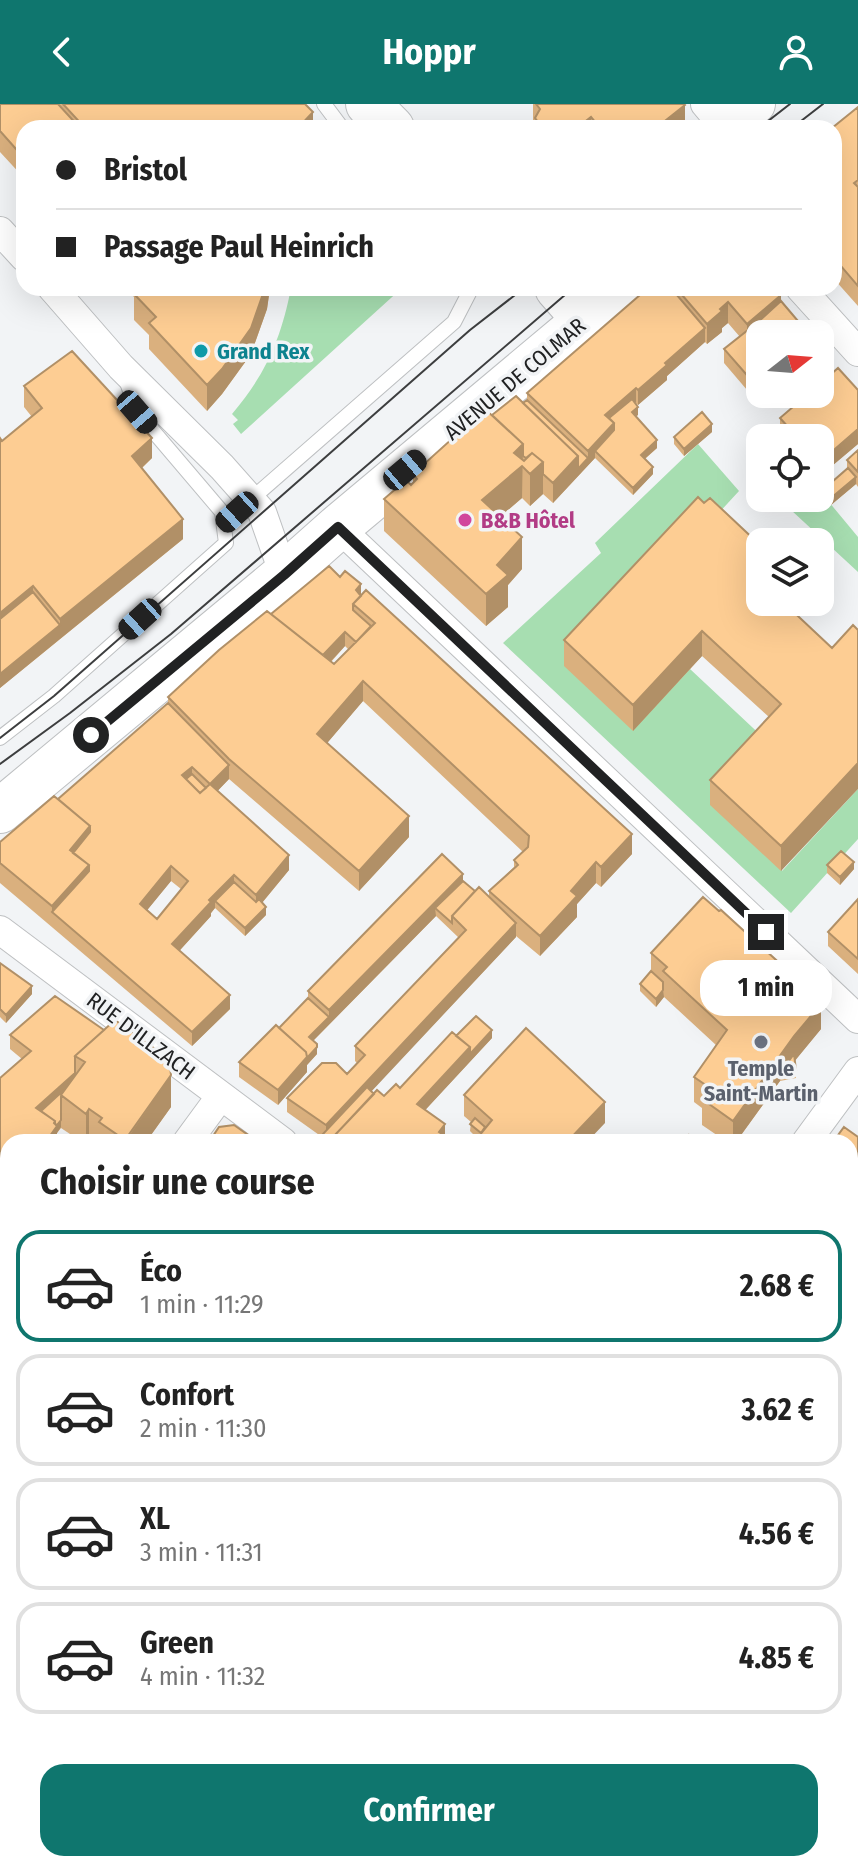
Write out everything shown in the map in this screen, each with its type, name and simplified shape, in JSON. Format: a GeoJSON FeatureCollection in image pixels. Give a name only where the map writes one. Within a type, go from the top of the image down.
{"type":"FeatureCollection","features":[{"type":"Feature","properties":{"kind":"main road"},"geometry":{"type":"LineString","coordinates":[[368,104],[384,120]]}},
{"type":"Feature","properties":{"kind":"main road"},"geometry":{"type":"LineString","coordinates":[[735,120],[755,104]]}},
{"type":"Feature","properties":{"kind":"main road","name":"AVENUE DE COLMAR"},"geometry":{"type":"LineString","coordinates":[[0,811],[284,575],[571,304],[598,296]]}},
{"type":"Feature","properties":{"kind":"street"},"geometry":{"type":"LineString","coordinates":[[705,104],[718,120]]}},
{"type":"Feature","properties":{"kind":"street"},"geometry":{"type":"LineString","coordinates":[[0,231],[16,248]]}},
{"type":"Feature","properties":{"kind":"street"},"geometry":{"type":"LineString","coordinates":[[59,296],[121,367],[222,467],[262,512],[284,575]]}},
{"type":"Feature","properties":{"kind":"street"},"geometry":{"type":"LineString","coordinates":[[807,296],[858,352]]}},
{"type":"Feature","properties":{"kind":"street"},"geometry":{"type":"LineString","coordinates":[[338,527],[858,1019]]}},
{"type":"Feature","properties":{"kind":"street","name":"RUE D'ILLZACH"},"geometry":{"type":"LineString","coordinates":[[0,930],[272,1134]]}},
{"type":"Feature","properties":{"kind":"street"},"geometry":{"type":"LineString","coordinates":[[812,1134],[858,1071]]}},
{"type":"Feature","properties":{"kind":"street"},"geometry":{"type":"LineString","coordinates":[[193,1134],[220,1097]]}},
{"type":"Feature","properties":{"kind":"lane"},"geometry":{"type":"LineString","coordinates":[[224,523],[454,322],[467,296]]}},
{"type":"Feature","properties":{"kind":"lane"},"geometry":{"type":"LineString","coordinates":[[0,738],[54,696],[226,543],[222,512],[137,412],[121,367]]}},
{"type":"Feature","properties":{"kind":"green space"},"geometry":{"type":"Polygon","coordinates":[[[289,296],[393,296],[241,434],[233,424],[238,420],[232,414],[263,370],[282,324],[289,296]]]}},
{"type":"Feature","properties":{"kind":"green space"},"geometry":{"type":"Polygon","coordinates":[[[698,444],[739,491],[704,529],[633,730],[690,669],[769,743],[782,871],[858,789],[858,839],[791,913],[503,643],[601,553],[595,543],[698,444]]]}},
{"type":"Feature","properties":{"kind":"green space"},"geometry":{"type":"Polygon","coordinates":[[[834,508],[858,537],[858,572],[834,550],[834,528],[810,528],[793,512],[834,512],[834,508]]]}},
{"type":"Feature","properties":{"kind":"building"},"geometry":{"type":"Polygon","coordinates":[[[0,104],[58,104],[73,120],[16,120],[16,149],[0,131],[0,104]]]}},
{"type":"Feature","properties":{"kind":"building"},"geometry":{"type":"Polygon","coordinates":[[[63,104],[305,104],[313,112],[306,120],[78,120],[63,104]]]}},
{"type":"Feature","properties":{"kind":"building"},"geometry":{"type":"Polygon","coordinates":[[[536,104],[685,105],[666,120],[593,120],[591,117],[587,120],[537,120],[540,109],[536,104]]]}},
{"type":"Feature","properties":{"kind":"building"},"geometry":{"type":"Polygon","coordinates":[[[858,107],[858,180],[854,183],[858,187],[858,286],[842,267],[842,120],[858,107]]]}},
{"type":"Feature","properties":{"kind":"building","name":"Grand Rex"},"geometry":{"type":"Polygon","coordinates":[[[136,296],[262,296],[251,328],[207,385],[149,323],[156,317],[136,296]]]}},
{"type":"Feature","properties":{"kind":"building"},"geometry":{"type":"Polygon","coordinates":[[[639,296],[678,296],[705,328],[665,363],[667,365],[605,415],[614,423],[588,451],[527,393],[639,296]]]}},
{"type":"Feature","properties":{"kind":"building"},"geometry":{"type":"Polygon","coordinates":[[[683,296],[780,296],[746,323],[728,302],[720,309],[722,311],[707,324],[683,296]]]}},
{"type":"Feature","properties":{"kind":"building"},"geometry":{"type":"Polygon","coordinates":[[[781,301],[797,320],[760,320],[781,301]]]}},
{"type":"Feature","properties":{"kind":"building"},"geometry":{"type":"Polygon","coordinates":[[[746,332],[746,374],[724,349],[746,332]]]}},
{"type":"Feature","properties":{"kind":"building"},"geometry":{"type":"Polygon","coordinates":[[[72,351],[152,438],[132,456],[183,519],[60,619],[33,586],[0,613],[0,438],[2,441],[42,408],[24,386],[72,351]]]}},
{"type":"Feature","properties":{"kind":"building"},"geometry":{"type":"Polygon","coordinates":[[[838,368],[858,390],[858,429],[834,450],[834,424],[785,424],[780,418],[792,408],[834,408],[834,372],[838,368]]]}},
{"type":"Feature","properties":{"kind":"building"},"geometry":{"type":"Polygon","coordinates":[[[516,396],[578,456],[553,483],[543,474],[543,462],[532,453],[526,458],[523,456],[523,444],[492,415],[516,396]]]}},
{"type":"Feature","properties":{"kind":"building"},"geometry":{"type":"Polygon","coordinates":[[[632,399],[638,407],[632,412],[657,440],[641,455],[653,467],[633,488],[595,451],[614,430],[614,423],[609,418],[632,399]]]}},
{"type":"Feature","properties":{"kind":"building"},"geometry":{"type":"Polygon","coordinates":[[[527,400],[588,458],[578,469],[578,456],[523,403],[527,400]]]}},
{"type":"Feature","properties":{"kind":"building"},"geometry":{"type":"Polygon","coordinates":[[[485,409],[523,444],[514,453],[524,461],[532,453],[543,462],[530,474],[522,466],[482,500],[522,537],[497,565],[508,575],[486,594],[384,499],[406,480],[411,485],[417,479],[413,474],[485,409]]]}},
{"type":"Feature","properties":{"kind":"building"},"geometry":{"type":"Polygon","coordinates":[[[702,412],[712,424],[684,449],[674,437],[702,412]]]}},
{"type":"Feature","properties":{"kind":"building"},"geometry":{"type":"Polygon","coordinates":[[[858,450],[858,472],[847,460],[858,450]]]}},
{"type":"Feature","properties":{"kind":"building"},"geometry":{"type":"Polygon","coordinates":[[[848,468],[856,477],[834,495],[834,480],[848,468]]]}},
{"type":"Feature","properties":{"kind":"building"},"geometry":{"type":"Polygon","coordinates":[[[698,497],[704,503],[710,498],[746,532],[746,616],[798,616],[832,648],[853,625],[858,630],[858,763],[781,846],[710,780],[781,704],[702,631],[633,705],[564,640],[698,497]]]}},
{"type":"Feature","properties":{"kind":"building"},"geometry":{"type":"Polygon","coordinates":[[[329,566],[340,577],[345,571],[361,584],[356,590],[361,596],[353,604],[353,610],[371,626],[356,642],[345,632],[323,655],[271,614],[329,566]]]}},
{"type":"Feature","properties":{"kind":"building"},"geometry":{"type":"Polygon","coordinates":[[[366,590],[632,834],[601,867],[596,862],[571,891],[577,896],[540,936],[489,891],[518,865],[514,860],[528,847],[529,836],[363,681],[317,734],[409,816],[359,871],[229,759],[168,697],[267,611],[334,664],[375,623],[353,604],[366,590]]]}},
{"type":"Feature","properties":{"kind":"building"},"geometry":{"type":"Polygon","coordinates":[[[33,592],[60,625],[0,674],[0,619],[33,592]]]}},
{"type":"Feature","properties":{"kind":"building"},"geometry":{"type":"Polygon","coordinates":[[[168,703],[229,765],[210,784],[289,855],[256,895],[234,875],[172,944],[230,995],[192,1032],[52,912],[89,871],[89,865],[73,853],[90,832],[90,826],[58,799],[168,703]],[[192,767],[182,775],[200,793],[210,784],[192,767]],[[171,866],[140,904],[157,919],[188,881],[171,866]]]}},
{"type":"Feature","properties":{"kind":"building"},"geometry":{"type":"Polygon","coordinates":[[[192,774],[206,788],[200,793],[186,779],[192,774]]]}},
{"type":"Feature","properties":{"kind":"building"},"geometry":{"type":"Polygon","coordinates":[[[54,796],[90,826],[70,850],[89,865],[52,906],[0,863],[0,842],[54,796]]]}},
{"type":"Feature","properties":{"kind":"building"},"geometry":{"type":"Polygon","coordinates":[[[841,851],[854,862],[840,877],[827,865],[841,851]]]}},
{"type":"Feature","properties":{"kind":"building"},"geometry":{"type":"Polygon","coordinates":[[[442,854],[463,874],[329,1010],[308,991],[442,854]]]}},
{"type":"Feature","properties":{"kind":"building"},"geometry":{"type":"Polygon","coordinates":[[[463,881],[475,891],[452,916],[452,923],[435,908],[463,881]]]}},
{"type":"Feature","properties":{"kind":"building"},"geometry":{"type":"Polygon","coordinates":[[[234,882],[266,907],[245,928],[215,901],[234,882]]]}},
{"type":"Feature","properties":{"kind":"building"},"geometry":{"type":"Polygon","coordinates":[[[479,887],[516,923],[326,1125],[287,1098],[322,1063],[336,1063],[347,1074],[365,1055],[355,1046],[466,930],[452,916],[479,887]]]}},
{"type":"Feature","properties":{"kind":"building","name":"Temple Saint-Martin"},"geometry":{"type":"Polygon","coordinates":[[[703,897],[721,910],[821,1004],[733,1121],[702,1099],[710,1088],[694,1077],[727,1030],[663,971],[667,967],[651,953],[703,897]]]}},
{"type":"Feature","properties":{"kind":"building"},"geometry":{"type":"Polygon","coordinates":[[[858,899],[858,959],[828,932],[858,899]]]}},
{"type":"Feature","properties":{"kind":"building"},"geometry":{"type":"Polygon","coordinates":[[[0,963],[32,986],[6,1015],[0,1009],[0,963]]]}},
{"type":"Feature","properties":{"kind":"building"},"geometry":{"type":"Polygon","coordinates":[[[651,971],[663,982],[663,990],[656,999],[640,984],[651,971]]]}},
{"type":"Feature","properties":{"kind":"building"},"geometry":{"type":"Polygon","coordinates":[[[55,996],[104,1030],[75,1056],[75,1073],[36,1108],[55,1121],[57,1126],[51,1134],[0,1134],[0,1078],[31,1051],[10,1035],[55,996]]]}},
{"type":"Feature","properties":{"kind":"building"},"geometry":{"type":"Polygon","coordinates":[[[308,998],[329,1017],[309,1037],[317,1047],[306,1059],[306,1052],[279,1028],[308,998]]]}},
{"type":"Feature","properties":{"kind":"building"},"geometry":{"type":"Polygon","coordinates":[[[476,1016],[492,1030],[470,1054],[470,1047],[456,1036],[476,1016]]]}},
{"type":"Feature","properties":{"kind":"building"},"geometry":{"type":"Polygon","coordinates":[[[115,1020],[169,1059],[171,1075],[129,1134],[116,1134],[99,1122],[102,1118],[89,1109],[86,1114],[61,1095],[85,1062],[75,1056],[115,1020]]]}},
{"type":"Feature","properties":{"kind":"building"},"geometry":{"type":"Polygon","coordinates":[[[276,1025],[306,1052],[307,1057],[278,1090],[239,1062],[276,1025]]]}},
{"type":"Feature","properties":{"kind":"building"},"geometry":{"type":"Polygon","coordinates":[[[526,1028],[605,1102],[575,1134],[481,1134],[492,1120],[464,1095],[526,1028]]]}},
{"type":"Feature","properties":{"kind":"building"},"geometry":{"type":"Polygon","coordinates":[[[452,1032],[470,1047],[417,1104],[445,1124],[439,1132],[442,1134],[336,1134],[377,1090],[384,1096],[396,1084],[400,1088],[452,1032]]]}},
{"type":"Feature","properties":{"kind":"building"},"geometry":{"type":"Polygon","coordinates":[[[794,1054],[796,1070],[780,1073],[794,1054]]]}},
{"type":"Feature","properties":{"kind":"building"},"geometry":{"type":"Polygon","coordinates":[[[367,1087],[374,1094],[336,1134],[323,1134],[367,1087]]]}},
{"type":"Feature","properties":{"kind":"building"},"geometry":{"type":"Polygon","coordinates":[[[66,1088],[61,1095],[61,1120],[57,1125],[41,1111],[66,1088]]]}},
{"type":"Feature","properties":{"kind":"building"},"geometry":{"type":"Polygon","coordinates":[[[475,1118],[485,1127],[481,1133],[470,1124],[475,1118]]]}},
{"type":"Feature","properties":{"kind":"building"},"geometry":{"type":"Polygon","coordinates":[[[234,1125],[247,1134],[214,1134],[219,1127],[234,1125]]]}},
{"type":"Feature","properties":{"kind":"building"},"geometry":{"type":"Polygon","coordinates":[[[844,1127],[854,1134],[839,1134],[844,1127]]]}},
{"type":"Feature","properties":{"kind":"tram line"},"geometry":{"type":"LineString","coordinates":[[769,120],[790,104]]}},
{"type":"Feature","properties":{"kind":"tram line"},"geometry":{"type":"LineString","coordinates":[[802,120],[823,104]]}},
{"type":"Feature","properties":{"kind":"tram line"},"geometry":{"type":"LineString","coordinates":[[0,738],[54,696],[470,330],[514,296]]}},
{"type":"Feature","properties":{"kind":"tram line"},"geometry":{"type":"LineString","coordinates":[[0,764],[171,634],[564,296]]}},
{"type":"Feature","properties":{"kind":"place","name":"Grand Rex"},"geometry":{"type":"Point","coordinates":[201,351]}},
{"type":"Feature","properties":{"kind":"place","name":"B&B Hôtel"},"geometry":{"type":"Point","coordinates":[465,520]}},
{"type":"Feature","properties":{"kind":"place","name":"Temple Saint-Martin"},"geometry":{"type":"Point","coordinates":[761,1042]}},
{"type":"Feature","properties":{"kind":"route"},"geometry":{"type":"LineString","coordinates":[[91,735],[338,527],[766,932]]}}]}
